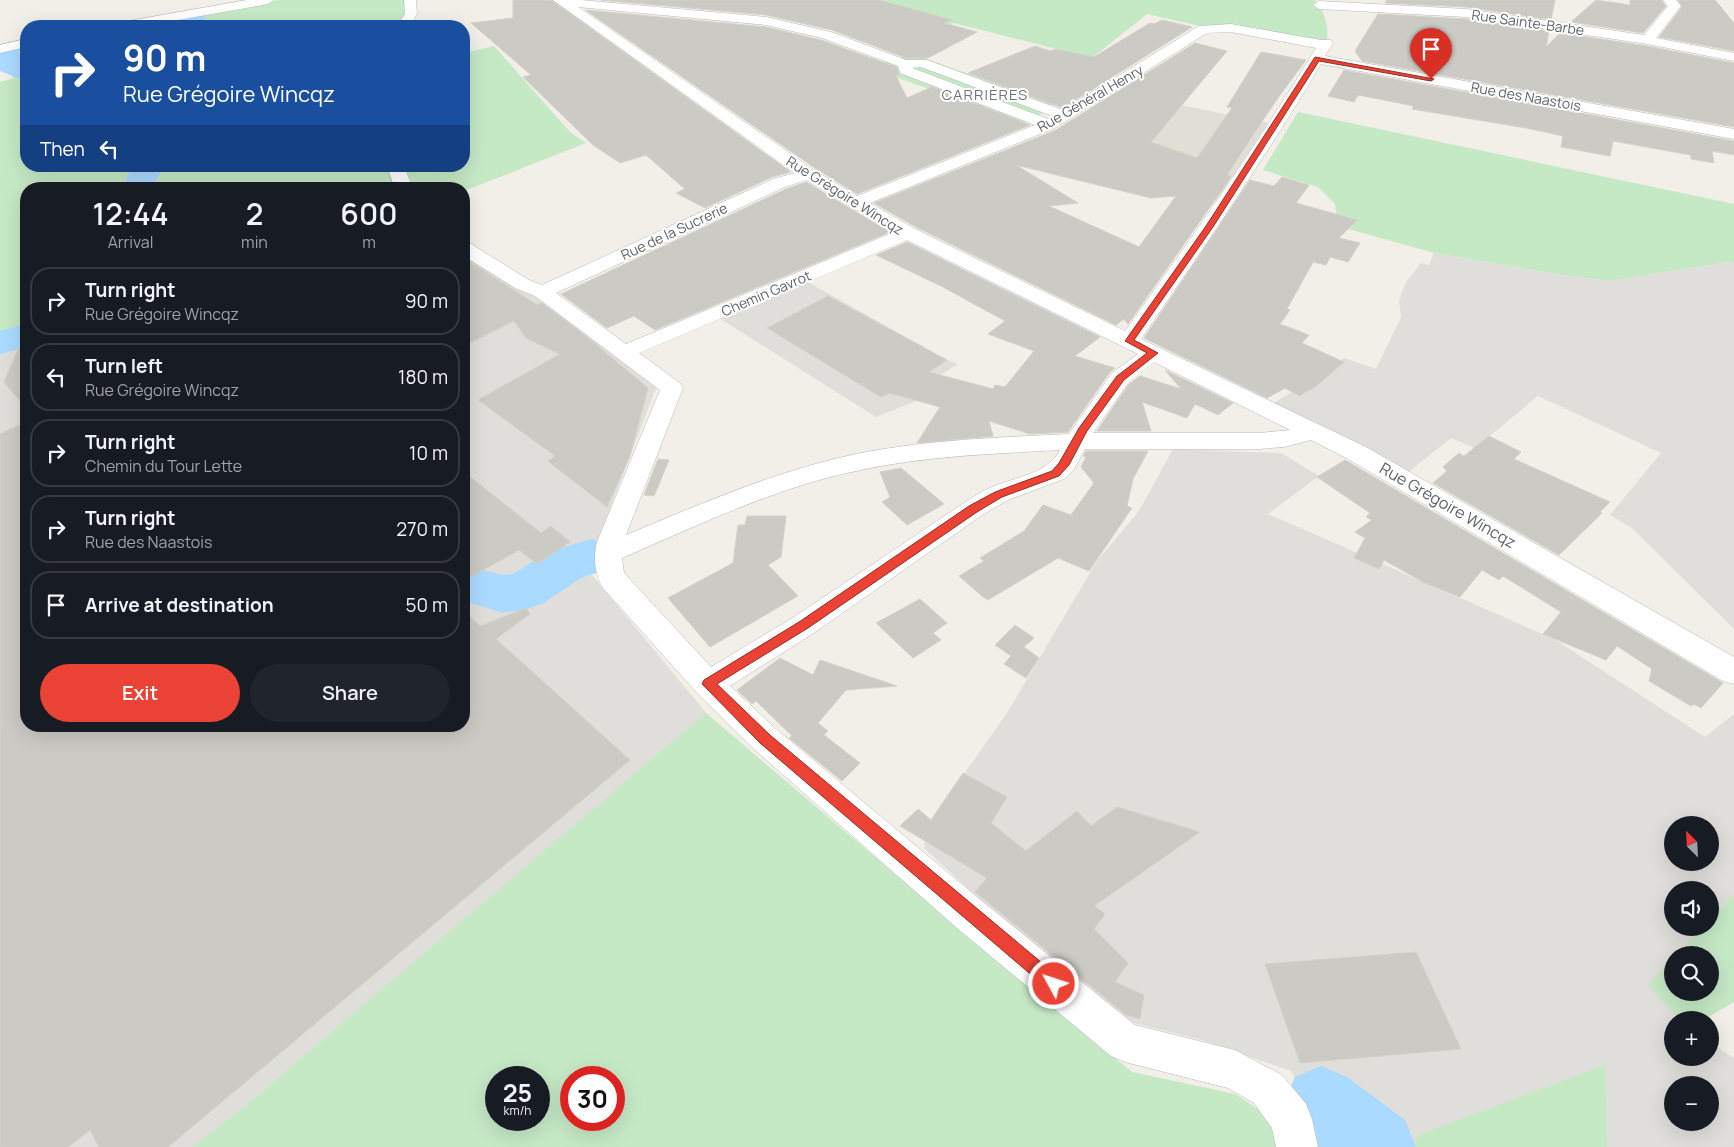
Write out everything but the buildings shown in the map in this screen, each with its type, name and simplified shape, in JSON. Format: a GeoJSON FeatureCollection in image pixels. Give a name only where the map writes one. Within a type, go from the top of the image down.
{"type":"FeatureCollection","features":[{"type":"Feature","properties":{"kind":"street"},"geometry":{"type":"LineString","coordinates":[[156,20],[268,0]]}},
{"type":"Feature","properties":{"kind":"street"},"geometry":{"type":"LineString","coordinates":[[408,20],[411,14],[410,0]]}},
{"type":"Feature","properties":{"kind":"street"},"geometry":{"type":"LineString","coordinates":[[559,0],[766,21],[826,35],[905,64],[922,63],[1065,116]]}},
{"type":"Feature","properties":{"kind":"street","name":"Rue Grégoire Wincqz"},"geometry":{"type":"LineString","coordinates":[[559,0],[808,174],[908,234],[1372,461],[1734,672]]}},
{"type":"Feature","properties":{"kind":"street"},"geometry":{"type":"LineString","coordinates":[[1647,40],[1674,6],[1669,0]]}},
{"type":"Feature","properties":{"kind":"street"},"geometry":{"type":"LineString","coordinates":[[1129,341],[1209,227],[1318,59],[1328,36],[1322,13]]}},
{"type":"Feature","properties":{"kind":"street","name":"Rue Sainte-Barbe"},"geometry":{"type":"LineString","coordinates":[[1322,13],[1522,13],[1734,57]]}},
{"type":"Feature","properties":{"kind":"street","name":"Rue Général Henry"},"geometry":{"type":"LineString","coordinates":[[855,202],[1049,125],[1204,28],[1231,28],[1325,45]]}},
{"type":"Feature","properties":{"kind":"street"},"geometry":{"type":"LineString","coordinates":[[0,49],[20,44]]}},
{"type":"Feature","properties":{"kind":"street","name":"Rue des Naastois"},"geometry":{"type":"LineString","coordinates":[[1318,59],[1734,134]]}},
{"type":"Feature","properties":{"kind":"street"},"geometry":{"type":"LineString","coordinates":[[905,64],[905,70],[1049,125]]}},
{"type":"Feature","properties":{"kind":"street","name":"Rue de la Sucrerie"},"geometry":{"type":"LineString","coordinates":[[542,292],[779,183],[808,174]]}},
{"type":"Feature","properties":{"kind":"street","name":"Chemin Gavrot"},"geometry":{"type":"LineString","coordinates":[[624,352],[908,234]]}},
{"type":"Feature","properties":{"kind":"street"},"geometry":{"type":"LineString","coordinates":[[470,252],[522,284],[542,292],[672,388],[614,528],[607,562],[612,580],[708,684],[765,739],[978,921],[1125,1042],[1235,1070],[1268,1089],[1291,1119],[1297,1147]]}},
{"type":"Feature","properties":{"kind":"street"},"geometry":{"type":"LineString","coordinates":[[708,684],[804,625],[973,509],[999,494],[1056,473],[1064,465],[1082,430],[1120,378],[1153,353]]}},
{"type":"Feature","properties":{"kind":"street"},"geometry":{"type":"LineString","coordinates":[[608,553],[740,497],[853,463],[939,449],[1078,441],[1259,441],[1284,439],[1313,432]]}},
{"type":"Feature","properties":{"kind":"shaded area"},"geometry":{"type":"Polygon","coordinates":[[[1171,103],[1268,123],[1218,201],[1110,175],[1159,144],[1138,136],[1171,103]]]}},
{"type":"Feature","properties":{"kind":"shaded area"},"geometry":{"type":"Polygon","coordinates":[[[1434,253],[1562,275],[1610,281],[1728,262],[1734,263],[1734,629],[1632,528],[1610,515],[1661,453],[1538,396],[1475,448],[1451,438],[1401,478],[1265,409],[1344,358],[1376,369],[1401,317],[1399,301],[1406,282],[1421,263],[1429,265],[1434,253]]]}},
{"type":"Feature","properties":{"kind":"shaded area"},"geometry":{"type":"Polygon","coordinates":[[[470,256],[566,317],[656,388],[587,569],[707,714],[196,1147],[0,1147],[0,349],[20,345],[20,732],[470,732],[470,256]]]}},
{"type":"Feature","properties":{"kind":"shaded area"},"geometry":{"type":"Polygon","coordinates":[[[806,281],[947,360],[958,364],[940,375],[924,398],[876,417],[719,318],[806,281]]]}},
{"type":"Feature","properties":{"kind":"shaded area"},"geometry":{"type":"Polygon","coordinates":[[[1173,449],[1281,453],[1319,476],[1268,514],[1554,639],[1705,737],[1734,714],[1734,1002],[1718,1011],[1664,1011],[1664,1066],[1719,1066],[1719,1049],[1734,1058],[1734,1147],[1319,1147],[1317,1119],[1291,1071],[1202,1040],[1106,1016],[924,848],[925,839],[964,774],[1007,713],[1097,561],[1139,511],[1173,449]]]}},
{"type":"Feature","properties":{"kind":"green space"},"geometry":{"type":"Polygon","coordinates":[[[278,0],[408,0],[411,6],[403,20],[164,20],[278,0]]]}},
{"type":"Feature","properties":{"kind":"green space"},"geometry":{"type":"Polygon","coordinates":[[[834,0],[1315,0],[1322,10],[1326,21],[1327,39],[1325,45],[1209,28],[1147,14],[1092,58],[953,23],[937,30],[834,0]]]}},
{"type":"Feature","properties":{"kind":"green space"},"geometry":{"type":"Polygon","coordinates":[[[20,46],[20,172],[470,172],[470,52],[494,46],[570,132],[586,143],[470,189],[470,182],[401,182],[400,180],[396,182],[20,182],[20,345],[0,349],[0,82],[14,78],[0,66],[0,51],[20,46]]]}},
{"type":"Feature","properties":{"kind":"green space"},"geometry":{"type":"Polygon","coordinates":[[[910,53],[1052,104],[1052,108],[1024,123],[870,68],[910,53]]]}},
{"type":"Feature","properties":{"kind":"green space"},"geometry":{"type":"Polygon","coordinates":[[[1298,112],[1734,204],[1734,263],[1728,262],[1610,281],[1562,275],[1434,253],[1338,226],[1335,204],[1318,187],[1263,170],[1298,112]]]}},
{"type":"Feature","properties":{"kind":"green space"},"geometry":{"type":"Polygon","coordinates":[[[706,713],[950,921],[1132,1072],[1235,1094],[1276,1121],[1281,1147],[192,1147],[234,1115],[706,713]]]}},
{"type":"Feature","properties":{"kind":"green space"},"geometry":{"type":"Polygon","coordinates":[[[1734,895],[1734,1002],[1718,1011],[1671,1011],[1648,985],[1664,968],[1664,1001],[1719,1001],[1719,946],[1685,946],[1695,936],[1719,936],[1719,911],[1734,895]]]}},
{"type":"Feature","properties":{"kind":"green space"},"geometry":{"type":"Polygon","coordinates":[[[1605,1065],[1607,1147],[1411,1147],[1419,1135],[1605,1065]]]}},
{"type":"Feature","properties":{"kind":"waterway"},"geometry":{"type":"LineString","coordinates":[[184,20],[193,18]]}},
{"type":"Feature","properties":{"kind":"waterway"},"geometry":{"type":"LineString","coordinates":[[20,53],[6,57],[8,65],[20,70]]}},
{"type":"Feature","properties":{"kind":"waterway"},"geometry":{"type":"LineString","coordinates":[[140,182],[145,172]]}},
{"type":"Feature","properties":{"kind":"waterway"},"geometry":{"type":"LineString","coordinates":[[0,343],[20,337]]}},
{"type":"Feature","properties":{"kind":"waterway"},"geometry":{"type":"LineString","coordinates":[[470,585],[503,594],[524,591],[564,565],[591,557]]}},
{"type":"Feature","properties":{"kind":"waterway"},"geometry":{"type":"LineString","coordinates":[[1321,1103],[1378,1147]]}},
{"type":"Feature","properties":{"kind":"district","name":"CARRIÈRES"},"geometry":{"type":"Point","coordinates":[985,94]}},
{"type":"Feature","properties":{"kind":"route"},"geometry":{"type":"LineString","coordinates":[[1054,984],[970,915],[765,739],[708,684],[804,625],[890,564],[973,509],[999,494],[1044,479],[1056,473],[1064,465],[1082,430],[1120,378],[1132,367],[1153,353],[1129,341],[1209,227],[1318,59],[1431,79]]}}]}
